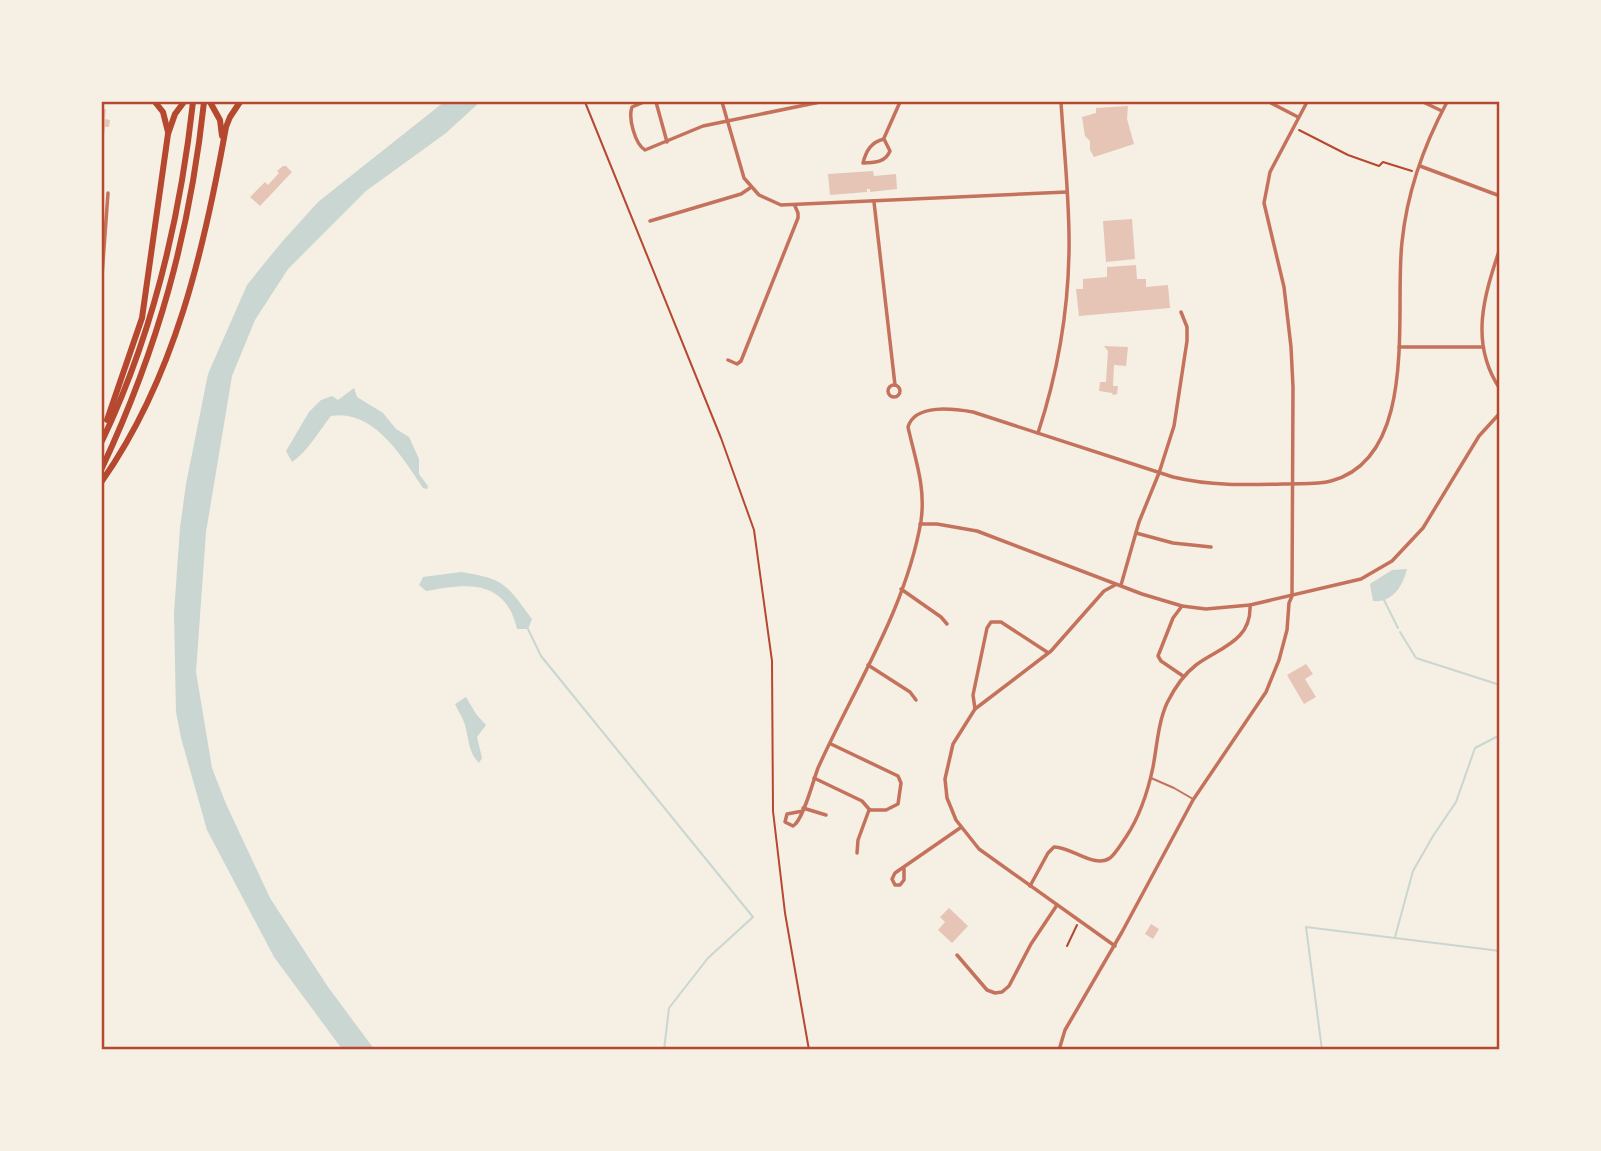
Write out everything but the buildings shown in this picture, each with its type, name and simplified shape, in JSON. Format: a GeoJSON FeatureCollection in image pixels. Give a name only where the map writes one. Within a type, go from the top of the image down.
{"type":"FeatureCollection","features":[{"type":"Feature","properties":{"kind":"highway"},"geometry":{"type":"LineString","coordinates":[[155,102],[163,112],[168,134]]}},
{"type":"Feature","properties":{"kind":"highway"},"geometry":{"type":"LineString","coordinates":[[102,439],[142,318],[168,134],[175,114],[184,102]]}},
{"type":"Feature","properties":{"kind":"highway"},"geometry":{"type":"LineString","coordinates":[[102,439],[131,374],[162,277],[177,210],[193,102]]}},
{"type":"Feature","properties":{"kind":"highway"},"geometry":{"type":"LineString","coordinates":[[102,468],[130,408],[172,282],[189,210],[204,102]]}},
{"type":"Feature","properties":{"kind":"highway"},"geometry":{"type":"LineString","coordinates":[[210,102],[220,120],[223,145]]}},
{"type":"Feature","properties":{"kind":"highway"},"geometry":{"type":"LineString","coordinates":[[102,481],[133,429],[174,336],[199,259],[230,117],[240,102]]}},
{"type":"Feature","properties":{"kind":"street"},"geometry":{"type":"LineString","coordinates":[[645,102],[634,106],[630,111],[640,148],[648,150],[703,126],[820,102]]}},
{"type":"Feature","properties":{"kind":"street"},"geometry":{"type":"LineString","coordinates":[[656,102],[667,142]]}},
{"type":"Feature","properties":{"kind":"street"},"geometry":{"type":"LineString","coordinates":[[722,102],[740,168],[751,188],[780,205],[1067,192]]}},
{"type":"Feature","properties":{"kind":"street"},"geometry":{"type":"LineString","coordinates":[[789,108],[796,102]]}},
{"type":"Feature","properties":{"kind":"street"},"geometry":{"type":"LineString","coordinates":[[884,139],[890,151],[887,157],[863,163],[866,153],[874,143],[884,139],[900,102]]}},
{"type":"Feature","properties":{"kind":"street"},"geometry":{"type":"LineString","coordinates":[[1038,433],[1048,400],[1064,322],[1069,250],[1061,102]]}},
{"type":"Feature","properties":{"kind":"street"},"geometry":{"type":"LineString","coordinates":[[1269,102],[1298,117]]}},
{"type":"Feature","properties":{"kind":"street"},"geometry":{"type":"LineString","coordinates":[[1059,1049],[1065,1030],[1115,946],[1193,800],[1266,692],[1287,630],[1292,596],[1293,375],[1284,287],[1264,203],[1270,172],[1307,102]]}},
{"type":"Feature","properties":{"kind":"street"},"geometry":{"type":"LineString","coordinates":[[1423,102],[1442,111]]}},
{"type":"Feature","properties":{"kind":"street"},"geometry":{"type":"LineString","coordinates":[[826,815],[803,810],[789,813],[785,822],[796,825],[803,810],[814,778],[869,665],[914,552],[923,502],[921,477],[908,427],[910,421],[918,414],[952,409],[973,412],[1188,481],[1216,484],[1292,484],[1321,483],[1341,477],[1357,467],[1371,452],[1384,430],[1394,403],[1398,382],[1401,244],[1416,172],[1447,102]]}},
{"type":"Feature","properties":{"kind":"street"},"geometry":{"type":"LineString","coordinates":[[1419,166],[1500,196]]}},
{"type":"Feature","properties":{"kind":"street"},"geometry":{"type":"LineString","coordinates":[[650,221],[741,194],[751,188]]}},
{"type":"Feature","properties":{"kind":"street"},"geometry":{"type":"LineString","coordinates":[[102,276],[108,193]]}},
{"type":"Feature","properties":{"kind":"street"},"geometry":{"type":"LineString","coordinates":[[874,202],[895,385]]}},
{"type":"Feature","properties":{"kind":"street"},"geometry":{"type":"LineString","coordinates":[[728,360],[737,365],[741,361],[798,218],[794,206]]}},
{"type":"Feature","properties":{"kind":"street"},"geometry":{"type":"LineString","coordinates":[[1500,248],[1488,284],[1481,319],[1482,347],[1487,365],[1500,388]]}},
{"type":"Feature","properties":{"kind":"street"},"geometry":{"type":"LineString","coordinates":[[1115,946],[979,849],[960,828],[949,805],[946,772],[953,744],[975,709],[1048,652],[1104,591],[1118,585],[1174,426],[1184,374],[1187,327],[1181,312]]}},
{"type":"Feature","properties":{"kind":"street"},"geometry":{"type":"LineString","coordinates":[[1399,347],[1482,347]]}},
{"type":"Feature","properties":{"kind":"street"},"geometry":{"type":"LineString","coordinates":[[920,524],[977,531],[1142,594],[1182,606],[1206,609],[1250,606],[1366,578],[1402,553],[1423,528],[1479,436],[1500,413]]}},
{"type":"Feature","properties":{"kind":"street"},"geometry":{"type":"LineString","coordinates":[[1136,533],[1175,544],[1211,547]]}},
{"type":"Feature","properties":{"kind":"street"},"geometry":{"type":"LineString","coordinates":[[901,589],[947,624]]}},
{"type":"Feature","properties":{"kind":"street"},"geometry":{"type":"LineString","coordinates":[[1182,606],[1173,618],[1158,656],[1184,677]]}},
{"type":"Feature","properties":{"kind":"street"},"geometry":{"type":"LineString","coordinates":[[1030,886],[1048,853],[1054,848],[1060,847],[1099,861],[1110,858],[1132,825],[1145,798],[1163,713],[1171,695],[1198,664],[1227,646],[1244,631],[1250,621],[1250,606]]}},
{"type":"Feature","properties":{"kind":"street"},"geometry":{"type":"LineString","coordinates":[[975,709],[973,695],[987,628],[991,622],[1001,622],[1048,652]]}},
{"type":"Feature","properties":{"kind":"street"},"geometry":{"type":"LineString","coordinates":[[869,665],[910,692],[916,700]]}},
{"type":"Feature","properties":{"kind":"street"},"geometry":{"type":"LineString","coordinates":[[830,744],[898,776],[901,783],[898,804],[886,810],[869,810]]}},
{"type":"Feature","properties":{"kind":"street"},"geometry":{"type":"LineString","coordinates":[[814,778],[865,803],[869,810],[858,840],[857,853]]}},
{"type":"Feature","properties":{"kind":"street"},"geometry":{"type":"LineString","coordinates":[[904,869],[903,882],[895,885],[892,877],[960,828]]}},
{"type":"Feature","properties":{"kind":"street"},"geometry":{"type":"LineString","coordinates":[[957,955],[987,990],[1002,992],[1009,986],[1031,944],[1057,905]]}},
{"type":"Feature","properties":{"kind":"lane"},"geometry":{"type":"LineString","coordinates":[[1150,778],[1193,800]]}},
{"type":"Feature","properties":{"kind":"path"},"geometry":{"type":"LineString","coordinates":[[585,102],[729,458],[754,530],[772,661],[773,811],[785,913],[809,1049]]}},
{"type":"Feature","properties":{"kind":"path"},"geometry":{"type":"LineString","coordinates":[[1293,127],[1349,155],[1379,166],[1383,162],[1416,172]]}},
{"type":"Feature","properties":{"kind":"path"},"geometry":{"type":"LineString","coordinates":[[1067,946],[1079,920]]}},
{"type":"Feature","properties":{"kind":"shaded area"},"geometry":{"type":"Polygon","coordinates":[[[444,102],[480,102],[446,133],[366,191],[288,269],[255,320],[232,376],[206,532],[196,672],[212,768],[270,898],[328,987],[374,1049],[342,1049],[274,957],[207,830],[176,712],[174,613],[180,528],[208,374],[247,285],[318,202],[444,102]]]}},
{"type":"Feature","properties":{"kind":"shaded area"},"geometry":{"type":"Polygon","coordinates":[[[354,388],[357,397],[383,413],[396,429],[409,437],[419,459],[419,474],[428,486],[427,489],[423,488],[385,438],[361,420],[346,416],[331,416],[292,462],[286,451],[309,412],[321,400],[332,396],[338,400],[354,388]]]}},
{"type":"Feature","properties":{"kind":"shaded area"},"geometry":{"type":"Polygon","coordinates":[[[1407,569],[1396,592],[1386,599],[1373,601],[1370,584],[1392,570],[1407,569]]]}},
{"type":"Feature","properties":{"kind":"shaded area"},"geometry":{"type":"Polygon","coordinates":[[[461,572],[487,577],[503,585],[532,619],[528,629],[517,629],[509,608],[492,592],[471,586],[426,591],[419,585],[423,577],[461,572]]]}},
{"type":"Feature","properties":{"kind":"shaded area"},"geometry":{"type":"Polygon","coordinates":[[[466,697],[486,725],[477,737],[482,758],[479,763],[471,750],[464,722],[455,704],[466,697]]]}},
{"type":"Feature","properties":{"kind":"waterway"},"geometry":{"type":"LineString","coordinates":[[1384,600],[1398,628]]}},
{"type":"Feature","properties":{"kind":"waterway"},"geometry":{"type":"LineString","coordinates":[[528,629],[541,656],[753,917],[708,958],[669,1008],[664,1050]]}},
{"type":"Feature","properties":{"kind":"waterway"},"geometry":{"type":"LineString","coordinates":[[1400,632],[1416,658],[1500,685]]}},
{"type":"Feature","properties":{"kind":"waterway"},"geometry":{"type":"LineString","coordinates":[[1395,937],[1413,871],[1456,802],[1475,748],[1500,735]]}},
{"type":"Feature","properties":{"kind":"waterway"},"geometry":{"type":"LineString","coordinates":[[1322,1050],[1306,927],[1500,951]]}}]}
